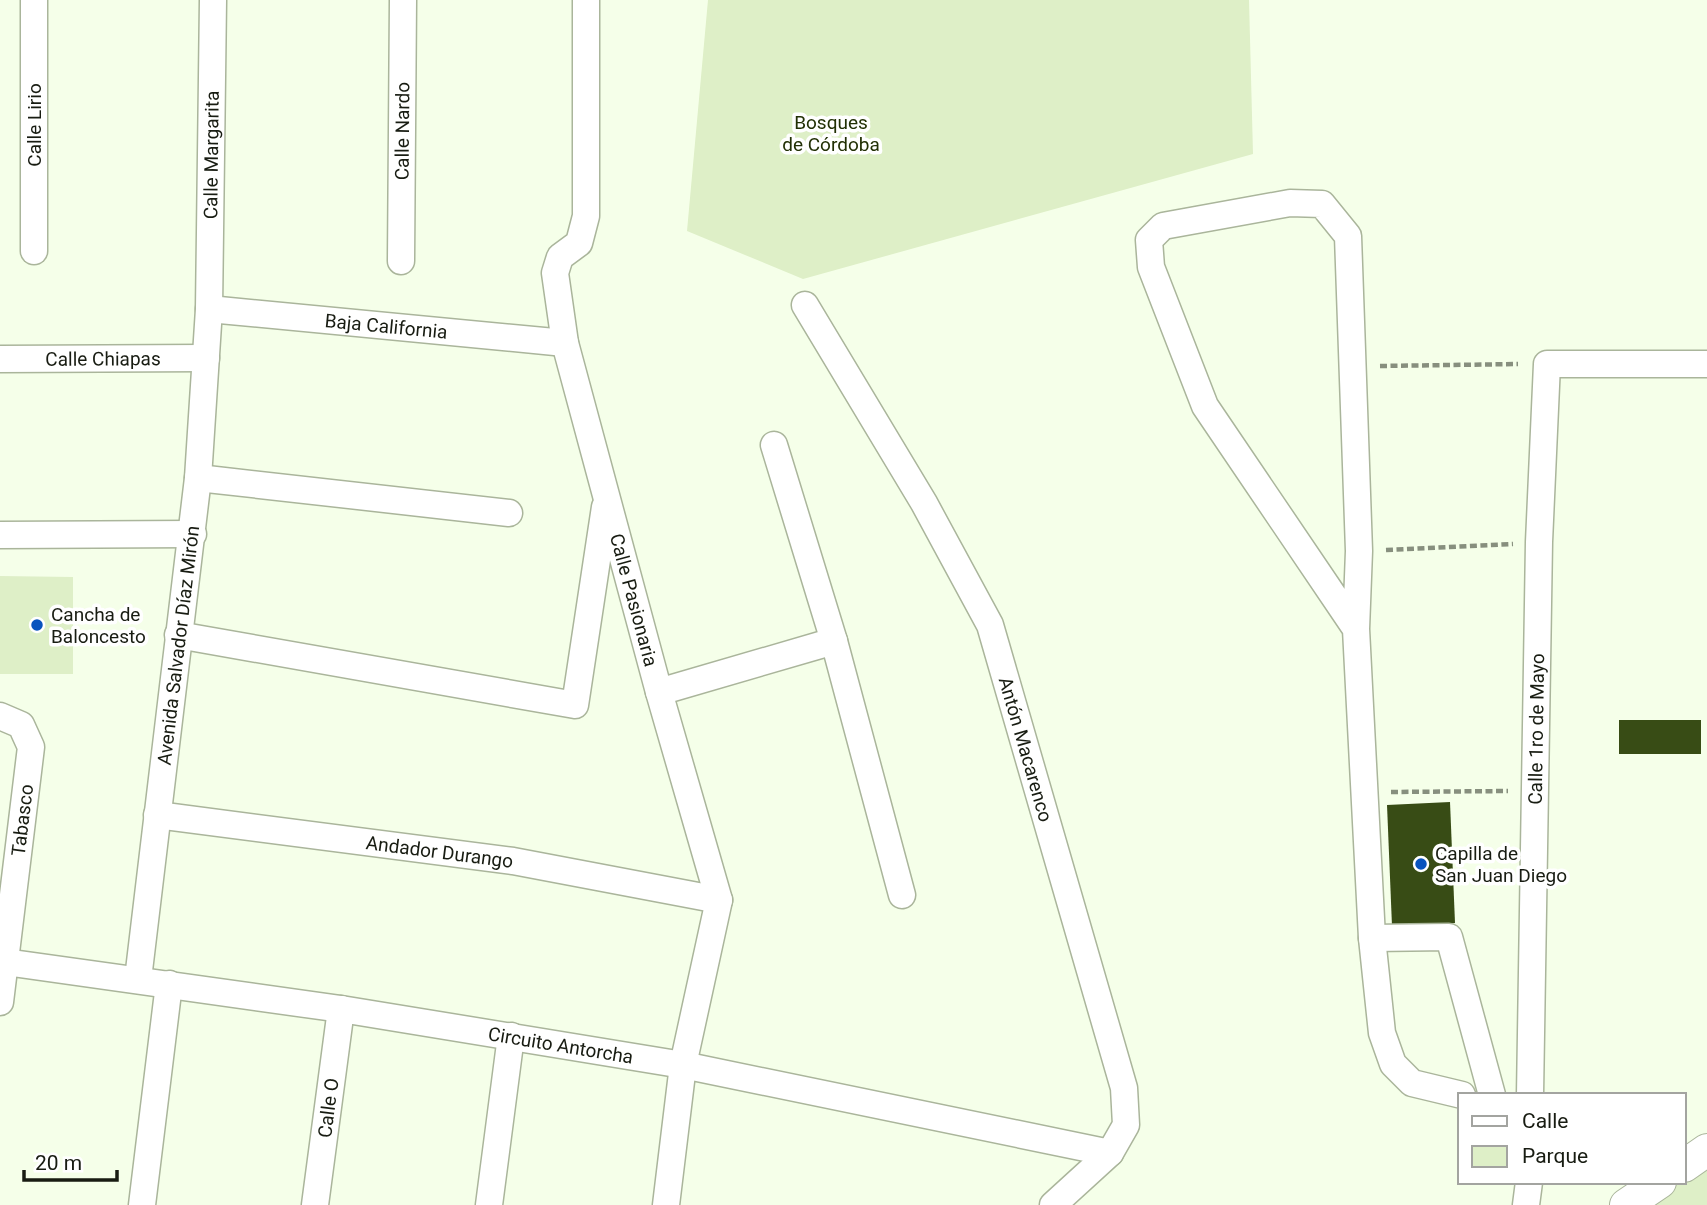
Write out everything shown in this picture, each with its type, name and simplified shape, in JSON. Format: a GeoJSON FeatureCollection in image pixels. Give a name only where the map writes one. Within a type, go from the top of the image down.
{"type":"FeatureCollection","features":[{"type":"Feature","properties":{"kind":"street","name":"Calle Lirio"},"geometry":{"type":"LineString","coordinates":[[34,0],[34,251]]}},
{"type":"Feature","properties":{"kind":"street","name":"Calle Margarita"},"geometry":{"type":"LineString","coordinates":[[209,309],[213,0]]}},
{"type":"Feature","properties":{"kind":"street","name":"Calle Nardo"},"geometry":{"type":"LineString","coordinates":[[401,261],[403,0]]}},
{"type":"Feature","properties":{"kind":"street","name":"Calle Pasionaria"},"geometry":{"type":"LineString","coordinates":[[586,0],[586,216],[579,243],[560,257],[555,272],[565,343],[659,692],[719,900],[683,1065],[666,1205]]}},
{"type":"Feature","properties":{"kind":"street"},"geometry":{"type":"LineString","coordinates":[[1356,629],[1205,406],[1152,267],[1149,240],[1163,226],[1290,203],[1322,204],[1348,236],[1359,551],[1356,629],[1372,938],[1382,1033],[1393,1064],[1412,1083],[1458,1094]]}},
{"type":"Feature","properties":{"kind":"street","name":"Antón Macarenco"},"geometry":{"type":"LineString","coordinates":[[805,305],[924,503],[990,625],[1124,1088],[1126,1125],[1110,1153],[1053,1205]]}},
{"type":"Feature","properties":{"kind":"street","name":"Baja California"},"geometry":{"type":"LineString","coordinates":[[209,309],[565,343]]}},
{"type":"Feature","properties":{"kind":"street","name":"Avenida Salvador Díaz Mirón"},"geometry":{"type":"LineString","coordinates":[[138,979],[178,635],[193,534],[209,309]]}},
{"type":"Feature","properties":{"kind":"street","name":"Calle Chiapas"},"geometry":{"type":"LineString","coordinates":[[0,359],[206,358]]}},
{"type":"Feature","properties":{"kind":"street"},"geometry":{"type":"LineString","coordinates":[[1547,364],[1707,365]]}},
{"type":"Feature","properties":{"kind":"street","name":"Calle 1ro de Mayo"},"geometry":{"type":"LineString","coordinates":[[1530,1093],[1539,542],[1547,364]]}},
{"type":"Feature","properties":{"kind":"street"},"geometry":{"type":"LineString","coordinates":[[774,445],[834,641],[902,895]]}},
{"type":"Feature","properties":{"kind":"street"},"geometry":{"type":"LineString","coordinates":[[198,478],[509,513]]}},
{"type":"Feature","properties":{"kind":"street"},"geometry":{"type":"LineString","coordinates":[[178,635],[575,705],[607,498]]}},
{"type":"Feature","properties":{"kind":"street"},"geometry":{"type":"LineString","coordinates":[[0,535],[193,534]]}},
{"type":"Feature","properties":{"kind":"street"},"geometry":{"type":"LineString","coordinates":[[659,692],[834,641]]}},
{"type":"Feature","properties":{"kind":"street","name":"Tabasco"},"geometry":{"type":"LineString","coordinates":[[0,1002],[31,747],[11,720]]}},
{"type":"Feature","properties":{"kind":"street","name":"Andador Durango"},"geometry":{"type":"LineString","coordinates":[[158,815],[513,861],[719,900]]}},
{"type":"Feature","properties":{"kind":"street"},"geometry":{"type":"LineString","coordinates":[[1372,938],[1449,937],[1491,1093]]}},
{"type":"Feature","properties":{"kind":"street","name":"Circuito Antorcha"},"geometry":{"type":"LineString","coordinates":[[5,962],[341,1009],[683,1065],[1110,1153]]}},
{"type":"Feature","properties":{"kind":"street"},"geometry":{"type":"LineString","coordinates":[[142,1205],[169,984]]}},
{"type":"Feature","properties":{"kind":"street","name":"Calle O"},"geometry":{"type":"LineString","coordinates":[[315,1205],[341,1009]]}},
{"type":"Feature","properties":{"kind":"street"},"geometry":{"type":"LineString","coordinates":[[489,1205],[511,1036]]}},
{"type":"Feature","properties":{"kind":"street"},"geometry":{"type":"LineString","coordinates":[[1686,1165],[1707,1150]]}},
{"type":"Feature","properties":{"kind":"street"},"geometry":{"type":"LineString","coordinates":[[1527,1205],[1529,1184]]}},
{"type":"Feature","properties":{"kind":"street"},"geometry":{"type":"LineString","coordinates":[[1626,1205],[1657,1184]]}},
{"type":"Feature","properties":{"kind":"path"},"geometry":{"type":"LineString","coordinates":[[1353,367],[1547,364]]}},
{"type":"Feature","properties":{"kind":"path"},"geometry":{"type":"LineString","coordinates":[[1359,551],[1539,542]]}},
{"type":"Feature","properties":{"kind":"path"},"geometry":{"type":"LineString","coordinates":[[1364,793],[1534,791]]}},
{"type":"Feature","properties":{"kind":"green space","name":"Bosques de Córdoba"},"geometry":{"type":"Polygon","coordinates":[[[708,0],[1249,0],[1253,154],[803,279],[687,231],[708,0]]]}},
{"type":"Feature","properties":{"kind":"green space","name":"Cancha de Baloncesto"},"geometry":{"type":"Polygon","coordinates":[[[0,576],[73,577],[73,674],[0,674],[0,576]]]}},
{"type":"Feature","properties":{"kind":"green space"},"geometry":{"type":"Polygon","coordinates":[[[1707,1163],[1707,1205],[1646,1205],[1676,1184],[1686,1184],[1686,1178],[1707,1163]]]}},
{"type":"Feature","properties":{"kind":"building"},"geometry":{"type":"Polygon","coordinates":[[[1619,720],[1701,720],[1701,754],[1619,754],[1619,720]]]}},
{"type":"Feature","properties":{"kind":"building","name":"Capilla de San Juan Diego"},"geometry":{"type":"Polygon","coordinates":[[[1450,802],[1455,923],[1392,926],[1387,805],[1450,802]]]}},
{"type":"Feature","properties":{"kind":"place","name":"Cancha de Baloncesto"},"geometry":{"type":"Point","coordinates":[37,625]}},
{"type":"Feature","properties":{"kind":"place","name":"Capilla de San Juan Diego"},"geometry":{"type":"Point","coordinates":[1421,864]}}]}
